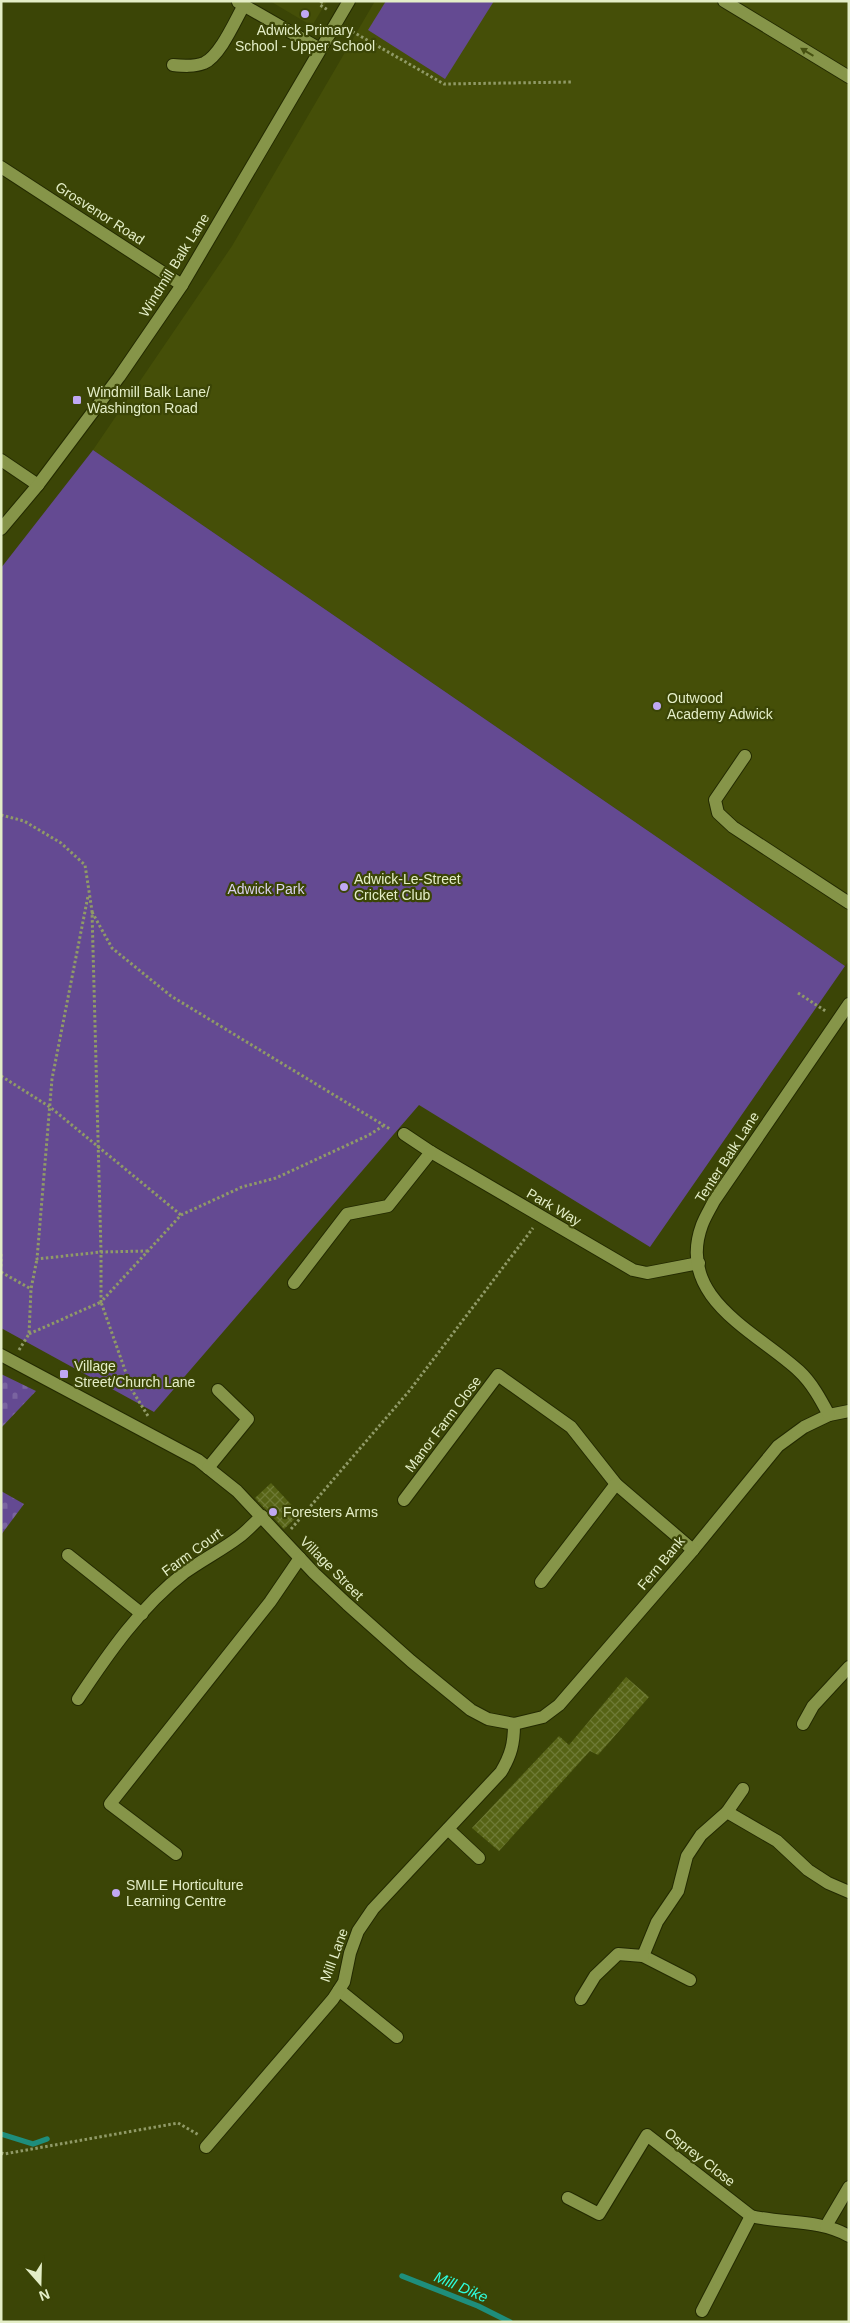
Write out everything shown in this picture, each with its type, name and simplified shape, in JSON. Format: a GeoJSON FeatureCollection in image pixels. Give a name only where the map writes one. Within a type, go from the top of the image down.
{"type":"FeatureCollection","features":[{"type":"Feature","properties":{"kind":"street","name":"Windmill Balk Lane"},"geometry":{"type":"LineString","coordinates":[[1,530],[38,485],[119,377],[182,285],[349,1]]}},
{"type":"Feature","properties":{"kind":"street"},"geometry":{"type":"LineString","coordinates":[[724,1],[849,77]]}},
{"type":"Feature","properties":{"kind":"street"},"geometry":{"type":"LineString","coordinates":[[173,65],[193,66],[204,63],[214,56],[241,3],[320,49]]}},
{"type":"Feature","properties":{"kind":"street","name":"Grosvenor Road"},"geometry":{"type":"LineString","coordinates":[[1,167],[182,285]]}},
{"type":"Feature","properties":{"kind":"street"},"geometry":{"type":"LineString","coordinates":[[1,460],[38,485]]}},
{"type":"Feature","properties":{"kind":"street"},"geometry":{"type":"LineString","coordinates":[[745,756],[715,800],[718,813],[732,828],[849,903]]}},
{"type":"Feature","properties":{"kind":"street","name":"Tenter Balk Lane"},"geometry":{"type":"LineString","coordinates":[[829,1415],[819,1397],[801,1373],[729,1317],[714,1300],[705,1285],[699,1263],[698,1246],[702,1226],[714,1201],[849,1004]]}},
{"type":"Feature","properties":{"kind":"street","name":"Park Way"},"geometry":{"type":"LineString","coordinates":[[404,1134],[431,1152],[633,1270],[647,1273],[699,1263]]}},
{"type":"Feature","properties":{"kind":"street"},"geometry":{"type":"LineString","coordinates":[[294,1283],[347,1214],[388,1206],[431,1152]]}},
{"type":"Feature","properties":{"kind":"street","name":"Village Street"},"geometry":{"type":"LineString","coordinates":[[6,1358],[198,1460],[237,1491],[300,1558],[347,1604],[451,1695],[488,1719],[514,1724]]}},
{"type":"Feature","properties":{"kind":"street","name":"Manor Farm Close"},"geometry":{"type":"LineString","coordinates":[[404,1500],[498,1375],[571,1427],[616,1484],[693,1550]]}},
{"type":"Feature","properties":{"kind":"street"},"geometry":{"type":"LineString","coordinates":[[208,1468],[248,1419],[218,1390]]}},
{"type":"Feature","properties":{"kind":"street","name":"Fern Bank"},"geometry":{"type":"LineString","coordinates":[[514,1724],[543,1717],[559,1705],[693,1550],[778,1446],[804,1427],[829,1415],[849,1411]]}},
{"type":"Feature","properties":{"kind":"street"},"geometry":{"type":"LineString","coordinates":[[541,1582],[616,1484]]}},
{"type":"Feature","properties":{"kind":"street","name":"Farm Court"},"geometry":{"type":"LineString","coordinates":[[78,1699],[102,1663],[142,1614],[184,1573],[239,1537],[262,1516]]}},
{"type":"Feature","properties":{"kind":"street"},"geometry":{"type":"LineString","coordinates":[[68,1555],[142,1614]]}},
{"type":"Feature","properties":{"kind":"street"},"geometry":{"type":"LineString","coordinates":[[176,1854],[110,1804],[270,1602],[300,1558]]}},
{"type":"Feature","properties":{"kind":"street"},"geometry":{"type":"LineString","coordinates":[[803,1724],[813,1706],[849,1667]]}},
{"type":"Feature","properties":{"kind":"street","name":"Mill Lane"},"geometry":{"type":"LineString","coordinates":[[209,2144],[333,1999],[344,1982],[350,1953],[358,1931],[373,1909],[501,1772],[513,1749],[514,1724]]}},
{"type":"Feature","properties":{"kind":"street"},"geometry":{"type":"LineString","coordinates":[[643,1956],[657,1922],[678,1891],[687,1856],[701,1835],[727,1812],[743,1789]]}},
{"type":"Feature","properties":{"kind":"street"},"geometry":{"type":"LineString","coordinates":[[727,1812],[777,1841],[828,1883],[849,1892]]}},
{"type":"Feature","properties":{"kind":"street"},"geometry":{"type":"LineString","coordinates":[[448,1829],[479,1858]]}},
{"type":"Feature","properties":{"kind":"street"},"geometry":{"type":"LineString","coordinates":[[581,1999],[595,1976],[618,1954],[643,1956],[690,1980]]}},
{"type":"Feature","properties":{"kind":"street"},"geometry":{"type":"LineString","coordinates":[[339,1990],[397,2037]]}},
{"type":"Feature","properties":{"kind":"street","name":"Osprey Close"},"geometry":{"type":"LineString","coordinates":[[568,2198],[599,2214],[647,2135],[751,2216],[767,2220],[826,2226],[849,2236]]}},
{"type":"Feature","properties":{"kind":"street"},"geometry":{"type":"LineString","coordinates":[[826,2226],[849,2187]]}},
{"type":"Feature","properties":{"kind":"street"},"geometry":{"type":"LineString","coordinates":[[702,2311],[751,2216]]}},
{"type":"Feature","properties":{"kind":"path"},"geometry":{"type":"LineString","coordinates":[[336,23],[444,84],[573,82]]}},
{"type":"Feature","properties":{"kind":"path"},"geometry":{"type":"LineString","coordinates":[[1,815],[24,822],[61,843],[85,865],[88,896],[92,911],[112,948],[171,996],[316,1082],[383,1126],[404,1134]]}},
{"type":"Feature","properties":{"kind":"path"},"geometry":{"type":"LineString","coordinates":[[29,1334],[31,1288],[37,1259],[52,1079],[88,896]]}},
{"type":"Feature","properties":{"kind":"path"},"geometry":{"type":"LineString","coordinates":[[92,911],[102,1252],[101,1302],[132,1390],[151,1420],[144,1430]]}},
{"type":"Feature","properties":{"kind":"path"},"geometry":{"type":"LineString","coordinates":[[798,993],[838,1020]]}},
{"type":"Feature","properties":{"kind":"path"},"geometry":{"type":"LineString","coordinates":[[1,1076],[50,1107],[181,1215]]}},
{"type":"Feature","properties":{"kind":"path"},"geometry":{"type":"LineString","coordinates":[[6,1358],[29,1334],[101,1302],[181,1215],[242,1187],[276,1178],[383,1126]]}},
{"type":"Feature","properties":{"kind":"path"},"geometry":{"type":"LineString","coordinates":[[282,1539],[410,1390],[542,1217]]}},
{"type":"Feature","properties":{"kind":"path"},"geometry":{"type":"LineString","coordinates":[[37,1259],[102,1252],[148,1251]]}},
{"type":"Feature","properties":{"kind":"path"},"geometry":{"type":"LineString","coordinates":[[1,1254],[1,1267]]}},
{"type":"Feature","properties":{"kind":"path"},"geometry":{"type":"LineString","coordinates":[[1,1272],[31,1288]]}},
{"type":"Feature","properties":{"kind":"path"},"geometry":{"type":"LineString","coordinates":[[1,2153],[178,2123],[209,2144]]}},
{"type":"Feature","properties":{"kind":"shaded area","name":"Adwick Primary School - Upper School"},"geometry":{"type":"Polygon","coordinates":[[[270,1],[327,1],[312,26],[270,1]]]}},
{"type":"Feature","properties":{"kind":"shaded area","name":"Outwood Academy Adwick"},"geometry":{"type":"Polygon","coordinates":[[[375,1],[849,1],[849,961],[845,966],[93,450],[232,246],[375,1]]]}},
{"type":"Feature","properties":{"kind":"green space"},"geometry":{"type":"Polygon","coordinates":[[[386,1],[494,1],[445,79],[368,30],[386,1]]]}},
{"type":"Feature","properties":{"kind":"green space","name":"Adwick Park"},"geometry":{"type":"Polygon","coordinates":[[[93,450],[845,966],[650,1247],[419,1105],[154,1412],[1,1328],[1,568],[93,450]]]}},
{"type":"Feature","properties":{"kind":"green space"},"geometry":{"type":"Polygon","coordinates":[[[1,1374],[36,1391],[1,1428],[1,1374]]]}},
{"type":"Feature","properties":{"kind":"green space"},"geometry":{"type":"Polygon","coordinates":[[[1,1491],[24,1504],[1,1535],[1,1491]]]}},
{"type":"Feature","properties":{"kind":"building"},"geometry":{"type":"Polygon","coordinates":[[[271,1483],[300,1514],[284,1529],[255,1498],[271,1483]]]}},
{"type":"Feature","properties":{"kind":"building"},"geometry":{"type":"Polygon","coordinates":[[[626,1677],[649,1697],[598,1755],[590,1751],[499,1851],[472,1828],[559,1736],[569,1745],[626,1677]]]}},
{"type":"Feature","properties":{"kind":"waterway"},"geometry":{"type":"LineString","coordinates":[[1,2134],[33,2144],[47,2139]]}},
{"type":"Feature","properties":{"kind":"waterway","name":"Mill Dike"},"geometry":{"type":"LineString","coordinates":[[402,2276],[478,2306],[510,2322]]}},
{"type":"Feature","properties":{"kind":"place","name":"Adwick Primary School - Upper School"},"geometry":{"type":"Point","coordinates":[305,14]}},
{"type":"Feature","properties":{"kind":"place","name":"Windmill Balk Lane/ Washington Road"},"geometry":{"type":"Point","coordinates":[77,400]}},
{"type":"Feature","properties":{"kind":"place","name":"Outwood Academy Adwick"},"geometry":{"type":"Point","coordinates":[657,706]}},
{"type":"Feature","properties":{"kind":"place","name":"Adwick-Le-Street Cricket Club"},"geometry":{"type":"Point","coordinates":[344,887]}},
{"type":"Feature","properties":{"kind":"place","name":"Village Street/Church Lane"},"geometry":{"type":"Point","coordinates":[64,1374]}},
{"type":"Feature","properties":{"kind":"place","name":"Foresters Arms"},"geometry":{"type":"Point","coordinates":[273,1512]}},
{"type":"Feature","properties":{"kind":"place","name":"SMILE Horticulture Learning Centre"},"geometry":{"type":"Point","coordinates":[116,1893]}}]}
